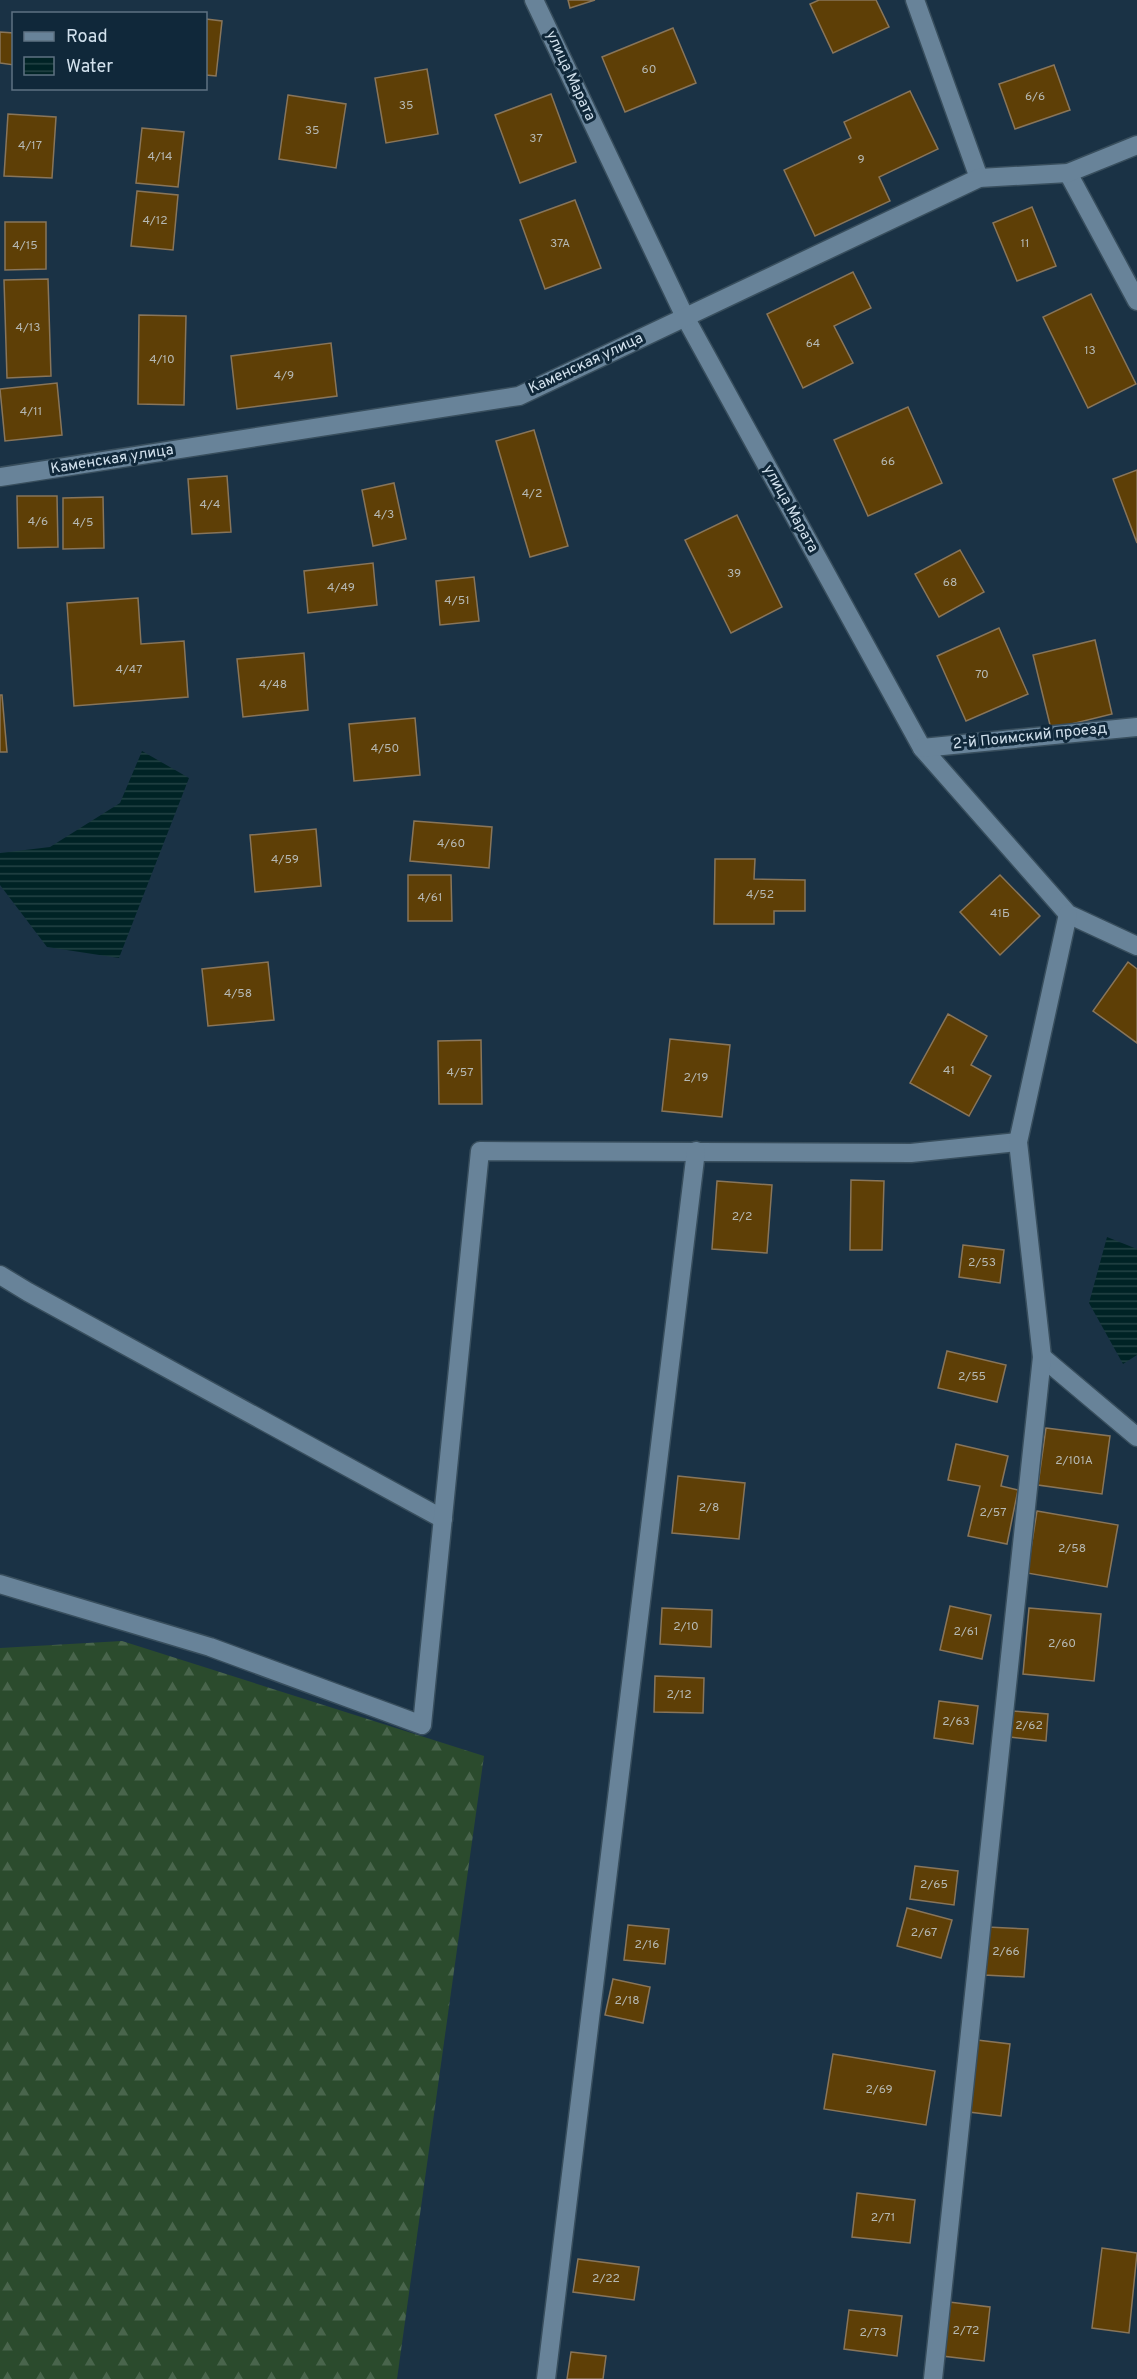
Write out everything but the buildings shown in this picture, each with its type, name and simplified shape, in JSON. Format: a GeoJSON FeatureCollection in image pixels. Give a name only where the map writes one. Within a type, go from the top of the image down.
{"type":"FeatureCollection","features":[{"type":"Feature","properties":{"kind":"street","name":"улица Марата"},"geometry":{"type":"LineString","coordinates":[[534,0],[685,317],[922,748],[1068,914],[1137,946]]}},
{"type":"Feature","properties":{"kind":"street"},"geometry":{"type":"LineString","coordinates":[[915,0],[979,178]]}},
{"type":"Feature","properties":{"kind":"street","name":"Каменская улица"},"geometry":{"type":"LineString","coordinates":[[0,477],[519,396],[979,178],[1068,173],[1137,145]]}},
{"type":"Feature","properties":{"kind":"street"},"geometry":{"type":"LineString","coordinates":[[1068,173],[1137,301]]}},
{"type":"Feature","properties":{"kind":"street","name":"2-й Поимский проезд"},"geometry":{"type":"LineString","coordinates":[[922,748],[1137,726]]}},
{"type":"Feature","properties":{"kind":"street"},"geometry":{"type":"LineString","coordinates":[[933,2379],[1042,1357],[1018,1142],[1068,914]]}},
{"type":"Feature","properties":{"kind":"street"},"geometry":{"type":"LineString","coordinates":[[0,1584],[210,1647],[422,1725],[480,1151],[911,1153],[1018,1142]]}},
{"type":"Feature","properties":{"kind":"street"},"geometry":{"type":"LineString","coordinates":[[546,2379],[696,1151]]}},
{"type":"Feature","properties":{"kind":"street"},"geometry":{"type":"LineString","coordinates":[[0,1275],[443,1520]]}},
{"type":"Feature","properties":{"kind":"street"},"geometry":{"type":"LineString","coordinates":[[1042,1357],[1137,1437]]}},
{"type":"Feature","properties":{"kind":"green space"},"geometry":{"type":"Polygon","coordinates":[[[122,1641],[484,1756],[397,2379],[0,2379],[0,1648],[122,1641]]]}},
{"type":"Feature","properties":{"kind":"water"},"geometry":{"type":"Polygon","coordinates":[[[142,751],[189,778],[119,958],[47,947],[0,885],[0,853],[50,847],[120,803],[142,751]]]}},
{"type":"Feature","properties":{"kind":"water"},"geometry":{"type":"Polygon","coordinates":[[[1107,1237],[1137,1249],[1137,1355],[1123,1364],[1089,1303],[1107,1237]]]}}]}
